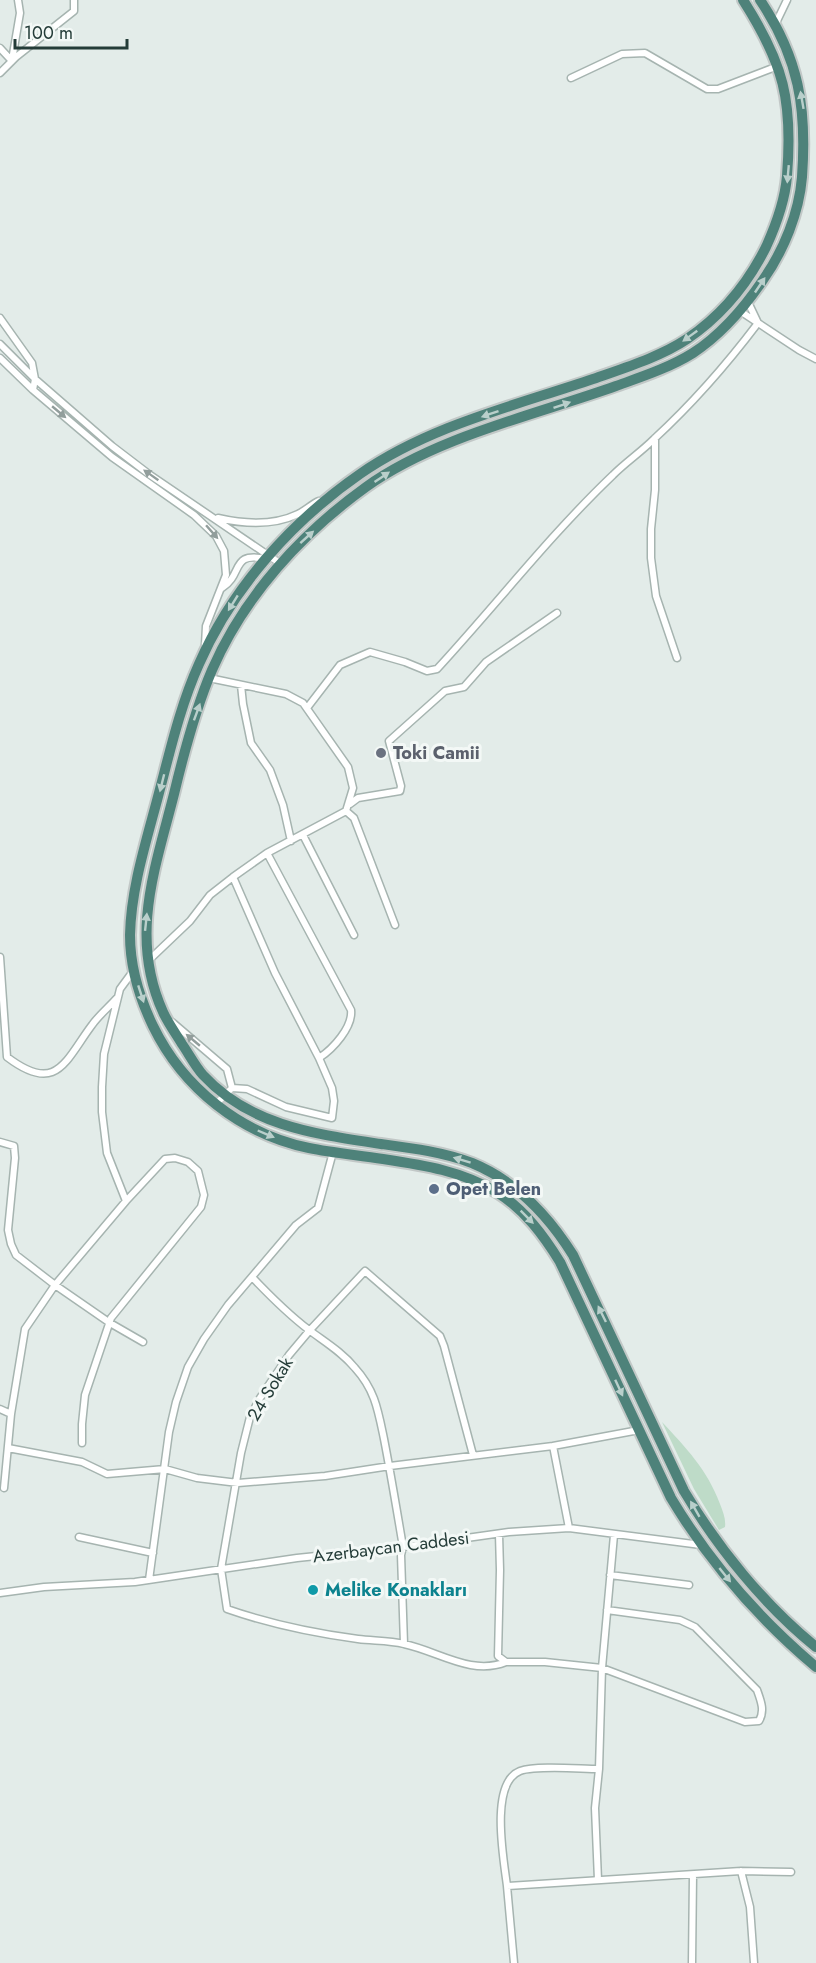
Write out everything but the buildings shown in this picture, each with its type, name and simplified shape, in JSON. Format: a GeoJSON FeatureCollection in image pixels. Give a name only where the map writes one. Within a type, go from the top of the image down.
{"type":"FeatureCollection","features":[{"type":"Feature","properties":{"kind":"highway"},"geometry":{"type":"LineString","coordinates":[[742,0],[759,25],[778,66],[785,86],[790,117],[784,197],[776,225],[760,260],[737,293],[712,320],[684,342],[642,361],[417,441],[384,458],[355,477],[291,532],[239,592],[205,652],[179,717],[141,864],[130,936],[134,970],[152,1024],[167,1052],[189,1082],[215,1105],[242,1123],[274,1137],[306,1147],[439,1168],[468,1177],[501,1194],[525,1215],[545,1237],[560,1262],[671,1498],[701,1545],[757,1613],[816,1667]]}},
{"type":"Feature","properties":{"kind":"highway"},"geometry":{"type":"LineString","coordinates":[[760,0],[787,50],[799,83],[804,116],[801,190],[790,230],[772,267],[748,302],[722,331],[691,354],[648,374],[422,454],[391,470],[364,489],[335,512],[281,564],[246,608],[227,639],[193,721],[155,867],[148,901],[145,936],[147,961],[164,1016],[200,1072],[228,1091],[249,1110],[279,1124],[309,1133],[442,1154],[474,1164],[509,1182],[535,1205],[556,1228],[573,1255],[684,1491],[705,1527],[768,1603],[816,1647]]}},
{"type":"Feature","properties":{"kind":"street"},"geometry":{"type":"LineString","coordinates":[[12,61],[20,13],[18,0]]}},
{"type":"Feature","properties":{"kind":"street"},"geometry":{"type":"LineString","coordinates":[[0,73],[74,11],[74,0]]}},
{"type":"Feature","properties":{"kind":"street"},"geometry":{"type":"LineString","coordinates":[[775,25],[787,0]]}},
{"type":"Feature","properties":{"kind":"street"},"geometry":{"type":"LineString","coordinates":[[0,48],[12,61]]}},
{"type":"Feature","properties":{"kind":"street"},"geometry":{"type":"LineString","coordinates":[[572,78],[622,54],[645,53],[707,88],[718,88],[778,66]]}},
{"type":"Feature","properties":{"kind":"street"},"geometry":{"type":"LineString","coordinates":[[748,302],[758,323]]}},
{"type":"Feature","properties":{"kind":"street"},"geometry":{"type":"LineString","coordinates":[[740,311],[816,359]]}},
{"type":"Feature","properties":{"kind":"street"},"geometry":{"type":"LineString","coordinates":[[0,318],[32,363],[35,379],[33,390]]}},
{"type":"Feature","properties":{"kind":"street"},"geometry":{"type":"LineString","coordinates":[[307,708],[340,665],[370,652],[427,671],[438,669],[539,552],[613,475],[655,438],[729,361],[758,323]]}},
{"type":"Feature","properties":{"kind":"street"},"geometry":{"type":"LineString","coordinates":[[0,344],[35,379],[112,446],[150,475],[214,517],[267,558],[281,564]]}},
{"type":"Feature","properties":{"kind":"street"},"geometry":{"type":"LineString","coordinates":[[0,358],[33,390],[132,473],[210,528],[221,544],[226,559],[226,575],[206,626],[205,652]]}},
{"type":"Feature","properties":{"kind":"street"},"geometry":{"type":"LineString","coordinates":[[655,438],[651,558],[657,596],[677,658]]}},
{"type":"Feature","properties":{"kind":"street"},"geometry":{"type":"LineString","coordinates":[[214,517],[251,523],[270,522],[299,513],[317,501],[326,501]]}},
{"type":"Feature","properties":{"kind":"street"},"geometry":{"type":"LineString","coordinates":[[222,588],[229,583],[244,558],[252,556],[267,558]]}},
{"type":"Feature","properties":{"kind":"street"},"geometry":{"type":"LineString","coordinates":[[147,961],[190,921],[210,895],[267,853],[303,835],[347,808],[358,798],[400,791],[401,786],[389,741],[445,692],[464,687],[486,662],[557,613]]}},
{"type":"Feature","properties":{"kind":"street"},"geometry":{"type":"LineString","coordinates":[[209,678],[285,694],[303,703],[307,708],[348,767],[352,788],[347,808],[354,818],[394,925]]}},
{"type":"Feature","properties":{"kind":"street"},"geometry":{"type":"LineString","coordinates":[[242,685],[243,704],[251,743],[270,770],[283,805],[291,841]]}},
{"type":"Feature","properties":{"kind":"street"},"geometry":{"type":"LineString","coordinates":[[303,835],[354,935]]}},
{"type":"Feature","properties":{"kind":"street"},"geometry":{"type":"LineString","coordinates":[[267,853],[351,1010],[351,1019],[336,1044],[319,1058]]}},
{"type":"Feature","properties":{"kind":"street"},"geometry":{"type":"LineString","coordinates":[[215,1105],[228,1091],[247,1089],[286,1107],[332,1118],[334,1101],[332,1088],[319,1058],[275,973],[233,877]]}},
{"type":"Feature","properties":{"kind":"street"},"geometry":{"type":"LineString","coordinates":[[0,957],[7,1057],[32,1071],[45,1074],[58,1070],[69,1060],[93,1023],[117,998]]}},
{"type":"Feature","properties":{"kind":"street"},"geometry":{"type":"LineString","coordinates":[[126,1201],[106,1153],[102,1112],[104,1054],[120,989],[134,970]]}},
{"type":"Feature","properties":{"kind":"street"},"geometry":{"type":"LineString","coordinates":[[164,1016],[227,1069],[228,1091]]}},
{"type":"Feature","properties":{"kind":"street"},"geometry":{"type":"LineString","coordinates":[[0,1142],[14,1146],[15,1158],[8,1230],[16,1255],[110,1323],[143,1342]]}},
{"type":"Feature","properties":{"kind":"street"},"geometry":{"type":"LineString","coordinates":[[149,1580],[172,1417],[188,1367],[222,1313],[296,1225],[318,1208],[333,1151]]}},
{"type":"Feature","properties":{"kind":"street"},"geometry":{"type":"LineString","coordinates":[[3,1488],[11,1414],[26,1329],[55,1285],[165,1159],[175,1158],[188,1162],[198,1172],[202,1182],[204,1195],[201,1207],[111,1318],[85,1395],[82,1443]]}},
{"type":"Feature","properties":{"kind":"street","name":"24 Sokak"},"geometry":{"type":"LineString","coordinates":[[404,1644],[357,1639],[268,1623],[227,1610],[221,1569],[250,1416],[284,1364],[310,1330],[365,1271],[440,1336],[473,1455]]}},
{"type":"Feature","properties":{"kind":"street"},"geometry":{"type":"LineString","coordinates":[[252,1277],[273,1300],[332,1345],[355,1367],[369,1386],[378,1405],[403,1547],[401,1555],[404,1644],[475,1667],[496,1666],[506,1662],[545,1662],[602,1668],[745,1722],[759,1722],[762,1715],[762,1703],[757,1690],[695,1627],[680,1620],[607,1610]]}},
{"type":"Feature","properties":{"kind":"street"},"geometry":{"type":"LineString","coordinates":[[0,1410],[11,1414]]}},
{"type":"Feature","properties":{"kind":"street"},"geometry":{"type":"LineString","coordinates":[[8,1448],[82,1462],[106,1474],[165,1469],[197,1478],[238,1483],[325,1476],[553,1446],[639,1430]]}},
{"type":"Feature","properties":{"kind":"street"},"geometry":{"type":"LineString","coordinates":[[553,1446],[568,1528]]}},
{"type":"Feature","properties":{"kind":"street","name":"Azerbaycan Caddesi"},"geometry":{"type":"LineString","coordinates":[[0,1593],[81,1584],[149,1580],[297,1558],[568,1528],[701,1545]]}},
{"type":"Feature","properties":{"kind":"street"},"geometry":{"type":"LineString","coordinates":[[499,1534],[498,1656],[506,1662]]}},
{"type":"Feature","properties":{"kind":"street"},"geometry":{"type":"LineString","coordinates":[[598,1880],[595,1808],[599,1769],[602,1668],[614,1535]]}},
{"type":"Feature","properties":{"kind":"street"},"geometry":{"type":"LineString","coordinates":[[80,1537],[153,1553]]}},
{"type":"Feature","properties":{"kind":"street"},"geometry":{"type":"LineString","coordinates":[[610,1575],[689,1585]]}},
{"type":"Feature","properties":{"kind":"street"},"geometry":{"type":"LineString","coordinates":[[514,1963],[500,1827],[505,1788],[511,1777],[522,1770],[599,1769]]}},
{"type":"Feature","properties":{"kind":"street"},"geometry":{"type":"LineString","coordinates":[[507,1886],[741,1871],[791,1872]]}},
{"type":"Feature","properties":{"kind":"street"},"geometry":{"type":"LineString","coordinates":[[741,1871],[750,1907],[754,1963]]}},
{"type":"Feature","properties":{"kind":"street"},"geometry":{"type":"LineString","coordinates":[[692,1963],[693,1875]]}},
{"type":"Feature","properties":{"kind":"green space"},"geometry":{"type":"Polygon","coordinates":[[[662,1422],[709,1480],[725,1518],[725,1527],[719,1530],[694,1489],[662,1422]]]}},
{"type":"Feature","properties":{"kind":"place","name":"Toki Camii"},"geometry":{"type":"Point","coordinates":[381,753]}},
{"type":"Feature","properties":{"kind":"place","name":"Opet Belen"},"geometry":{"type":"Point","coordinates":[434,1189]}},
{"type":"Feature","properties":{"kind":"place","name":"Melike Konakları"},"geometry":{"type":"Point","coordinates":[313,1590]}}]}
